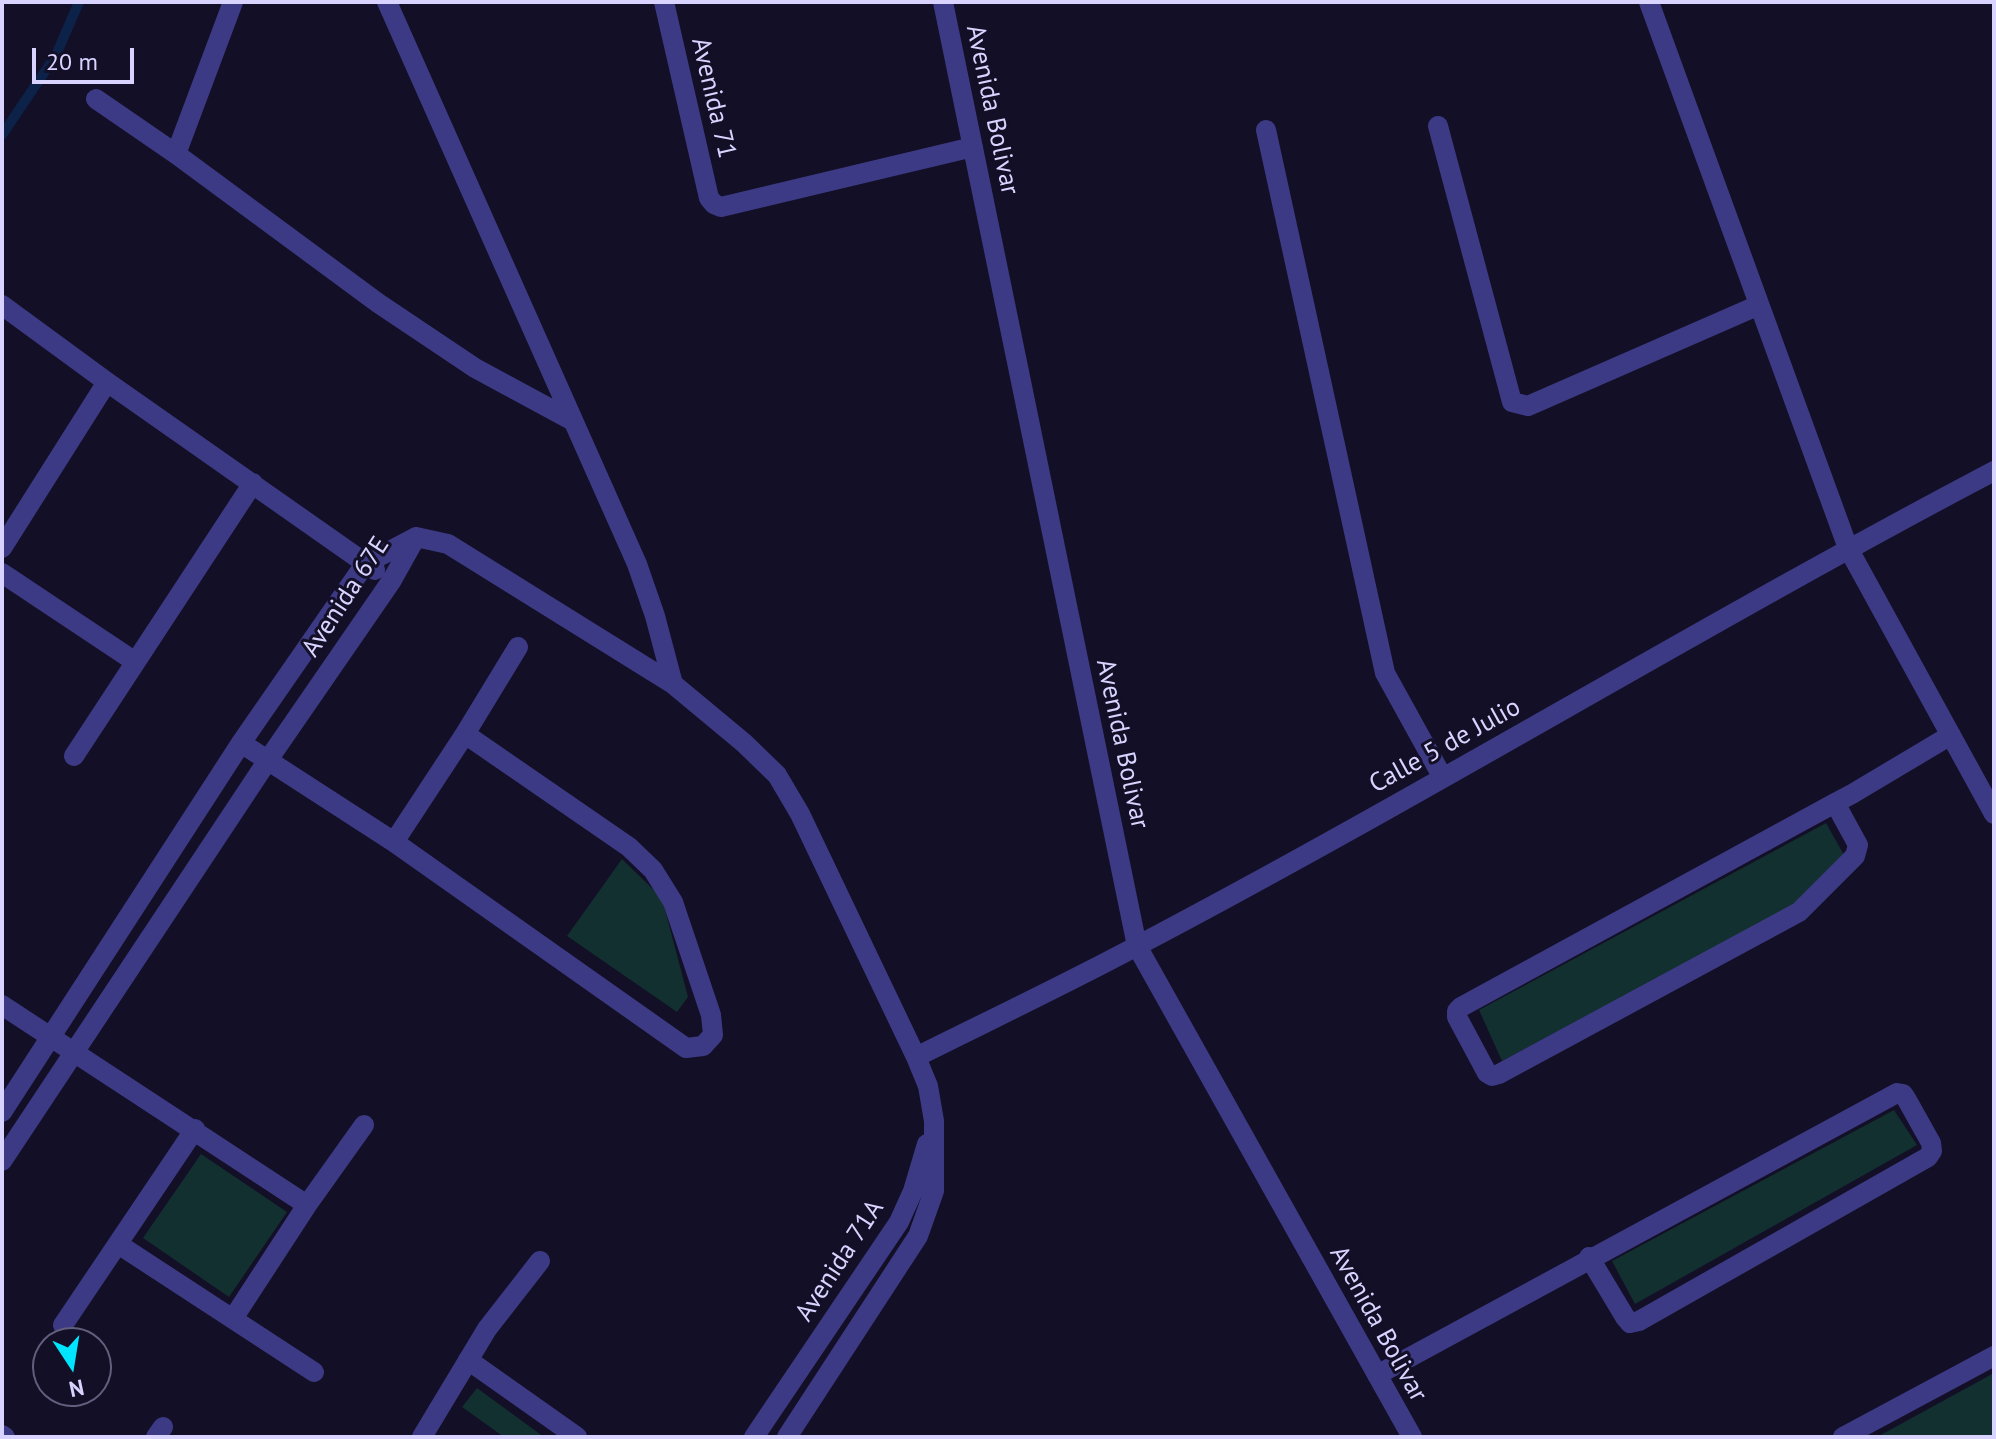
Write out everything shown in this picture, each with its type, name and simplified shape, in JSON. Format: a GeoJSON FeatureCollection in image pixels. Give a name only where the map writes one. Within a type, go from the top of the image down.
{"type":"FeatureCollection","features":[{"type":"Feature","properties":{"kind":"street"},"geometry":{"type":"LineString","coordinates":[[176,154],[233,2]]}},
{"type":"Feature","properties":{"kind":"street"},"geometry":{"type":"LineString","coordinates":[[387,2],[637,564],[673,684]]}},
{"type":"Feature","properties":{"kind":"street","name":"Avenida 71"},"geometry":{"type":"LineString","coordinates":[[664,2],[709,198],[714,204],[721,207],[973,147]]}},
{"type":"Feature","properties":{"kind":"street","name":"Avenida Bolivar"},"geometry":{"type":"LineString","coordinates":[[943,2],[1137,946],[1412,1437]]}},
{"type":"Feature","properties":{"kind":"street"},"geometry":{"type":"LineString","coordinates":[[1649,2],[1848,548],[1994,814]]}},
{"type":"Feature","properties":{"kind":"street"},"geometry":{"type":"LineString","coordinates":[[96,99],[378,303],[475,368],[573,421]]}},
{"type":"Feature","properties":{"kind":"street"},"geometry":{"type":"LineString","coordinates":[[1438,126],[1512,402],[1528,406],[1759,305]]}},
{"type":"Feature","properties":{"kind":"street"},"geometry":{"type":"LineString","coordinates":[[1266,130],[1385,673],[1443,778]]}},
{"type":"Feature","properties":{"kind":"street"},"geometry":{"type":"LineString","coordinates":[[2,305],[365,564],[392,580]]}},
{"type":"Feature","properties":{"kind":"street"},"geometry":{"type":"LineString","coordinates":[[2,548],[107,382]]}},
{"type":"Feature","properties":{"kind":"street","name":"Calle 5 de Julio"},"geometry":{"type":"LineString","coordinates":[[916,1057],[1137,946],[1443,778],[1848,548],[1994,471]]}},
{"type":"Feature","properties":{"kind":"street"},"geometry":{"type":"LineString","coordinates":[[74,756],[253,483]]}},
{"type":"Feature","properties":{"kind":"street"},"geometry":{"type":"LineString","coordinates":[[416,537],[448,544],[673,684],[777,775],[800,814],[916,1057],[928,1086],[934,1121]]}},
{"type":"Feature","properties":{"kind":"street","name":"Avenida 67E"},"geometry":{"type":"LineString","coordinates":[[2,1112],[241,743],[365,564],[416,537]]}},
{"type":"Feature","properties":{"kind":"street","name":"Avenida 67E"},"geometry":{"type":"LineString","coordinates":[[2,1161],[268,760],[392,580],[416,537]]}},
{"type":"Feature","properties":{"kind":"street"},"geometry":{"type":"LineString","coordinates":[[2,573],[134,661]]}},
{"type":"Feature","properties":{"kind":"street"},"geometry":{"type":"LineString","coordinates":[[394,842],[518,647]]}},
{"type":"Feature","properties":{"kind":"street"},"geometry":{"type":"LineString","coordinates":[[241,743],[394,842],[686,1048],[703,1046],[713,1035],[711,1015],[673,902],[653,870],[629,847],[465,734]]}},
{"type":"Feature","properties":{"kind":"street"},"geometry":{"type":"LineString","coordinates":[[1835,803],[1858,849],[1855,856],[1799,912],[1499,1074],[1492,1076],[1487,1073],[1457,1017],[1461,1007],[1835,803],[1951,735]]}},
{"type":"Feature","properties":{"kind":"street"},"geometry":{"type":"LineString","coordinates":[[2,1005],[307,1205]]}},
{"type":"Feature","properties":{"kind":"street"},"geometry":{"type":"LineString","coordinates":[[1377,1375],[1589,1257],[1897,1093],[1903,1094],[1931,1143],[1932,1151],[1928,1157],[1639,1321],[1630,1323],[1625,1317],[1589,1257]]}},
{"type":"Feature","properties":{"kind":"street","name":"Avenida 71A"},"geometry":{"type":"LineString","coordinates":[[754,1437],[899,1222],[913,1191],[934,1121]]}},
{"type":"Feature","properties":{"kind":"street","name":"Avenida 71A"},"geometry":{"type":"LineString","coordinates":[[787,1437],[918,1236],[934,1191],[934,1121]]}},
{"type":"Feature","properties":{"kind":"street"},"geometry":{"type":"LineString","coordinates":[[234,1317],[364,1125]]}},
{"type":"Feature","properties":{"kind":"street"},"geometry":{"type":"LineString","coordinates":[[63,1325],[195,1129]]}},
{"type":"Feature","properties":{"kind":"street"},"geometry":{"type":"LineString","coordinates":[[118,1244],[314,1372]]}},
{"type":"Feature","properties":{"kind":"street"},"geometry":{"type":"LineString","coordinates":[[422,1437],[487,1329],[540,1261]]}},
{"type":"Feature","properties":{"kind":"street"},"geometry":{"type":"LineString","coordinates":[[1843,1437],[1994,1356]]}},
{"type":"Feature","properties":{"kind":"street"},"geometry":{"type":"LineString","coordinates":[[468,1360],[577,1437]]}},
{"type":"Feature","properties":{"kind":"green space"},"geometry":{"type":"Polygon","coordinates":[[[1826,823],[1844,855],[1806,899],[1502,1061],[1479,1010],[1826,823]]]}},
{"type":"Feature","properties":{"kind":"green space"},"geometry":{"type":"Polygon","coordinates":[[[622,859],[662,898],[688,997],[677,1012],[567,936],[622,859]]]}},
{"type":"Feature","properties":{"kind":"green space"},"geometry":{"type":"Polygon","coordinates":[[[1894,1110],[1917,1145],[1635,1304],[1612,1261],[1894,1110]]]}},
{"type":"Feature","properties":{"kind":"green space"},"geometry":{"type":"Polygon","coordinates":[[[201,1154],[287,1212],[229,1297],[143,1238],[201,1154]]]}},
{"type":"Feature","properties":{"kind":"green space"},"geometry":{"type":"Polygon","coordinates":[[[1994,1373],[1994,1437],[1877,1437],[1994,1373]]]}},
{"type":"Feature","properties":{"kind":"green space"},"geometry":{"type":"Polygon","coordinates":[[[477,1388],[544,1437],[504,1437],[462,1407],[477,1388]]]}},
{"type":"Feature","properties":{"kind":"waterway"},"geometry":{"type":"LineString","coordinates":[[2,135],[56,55],[79,2]]}}]}
